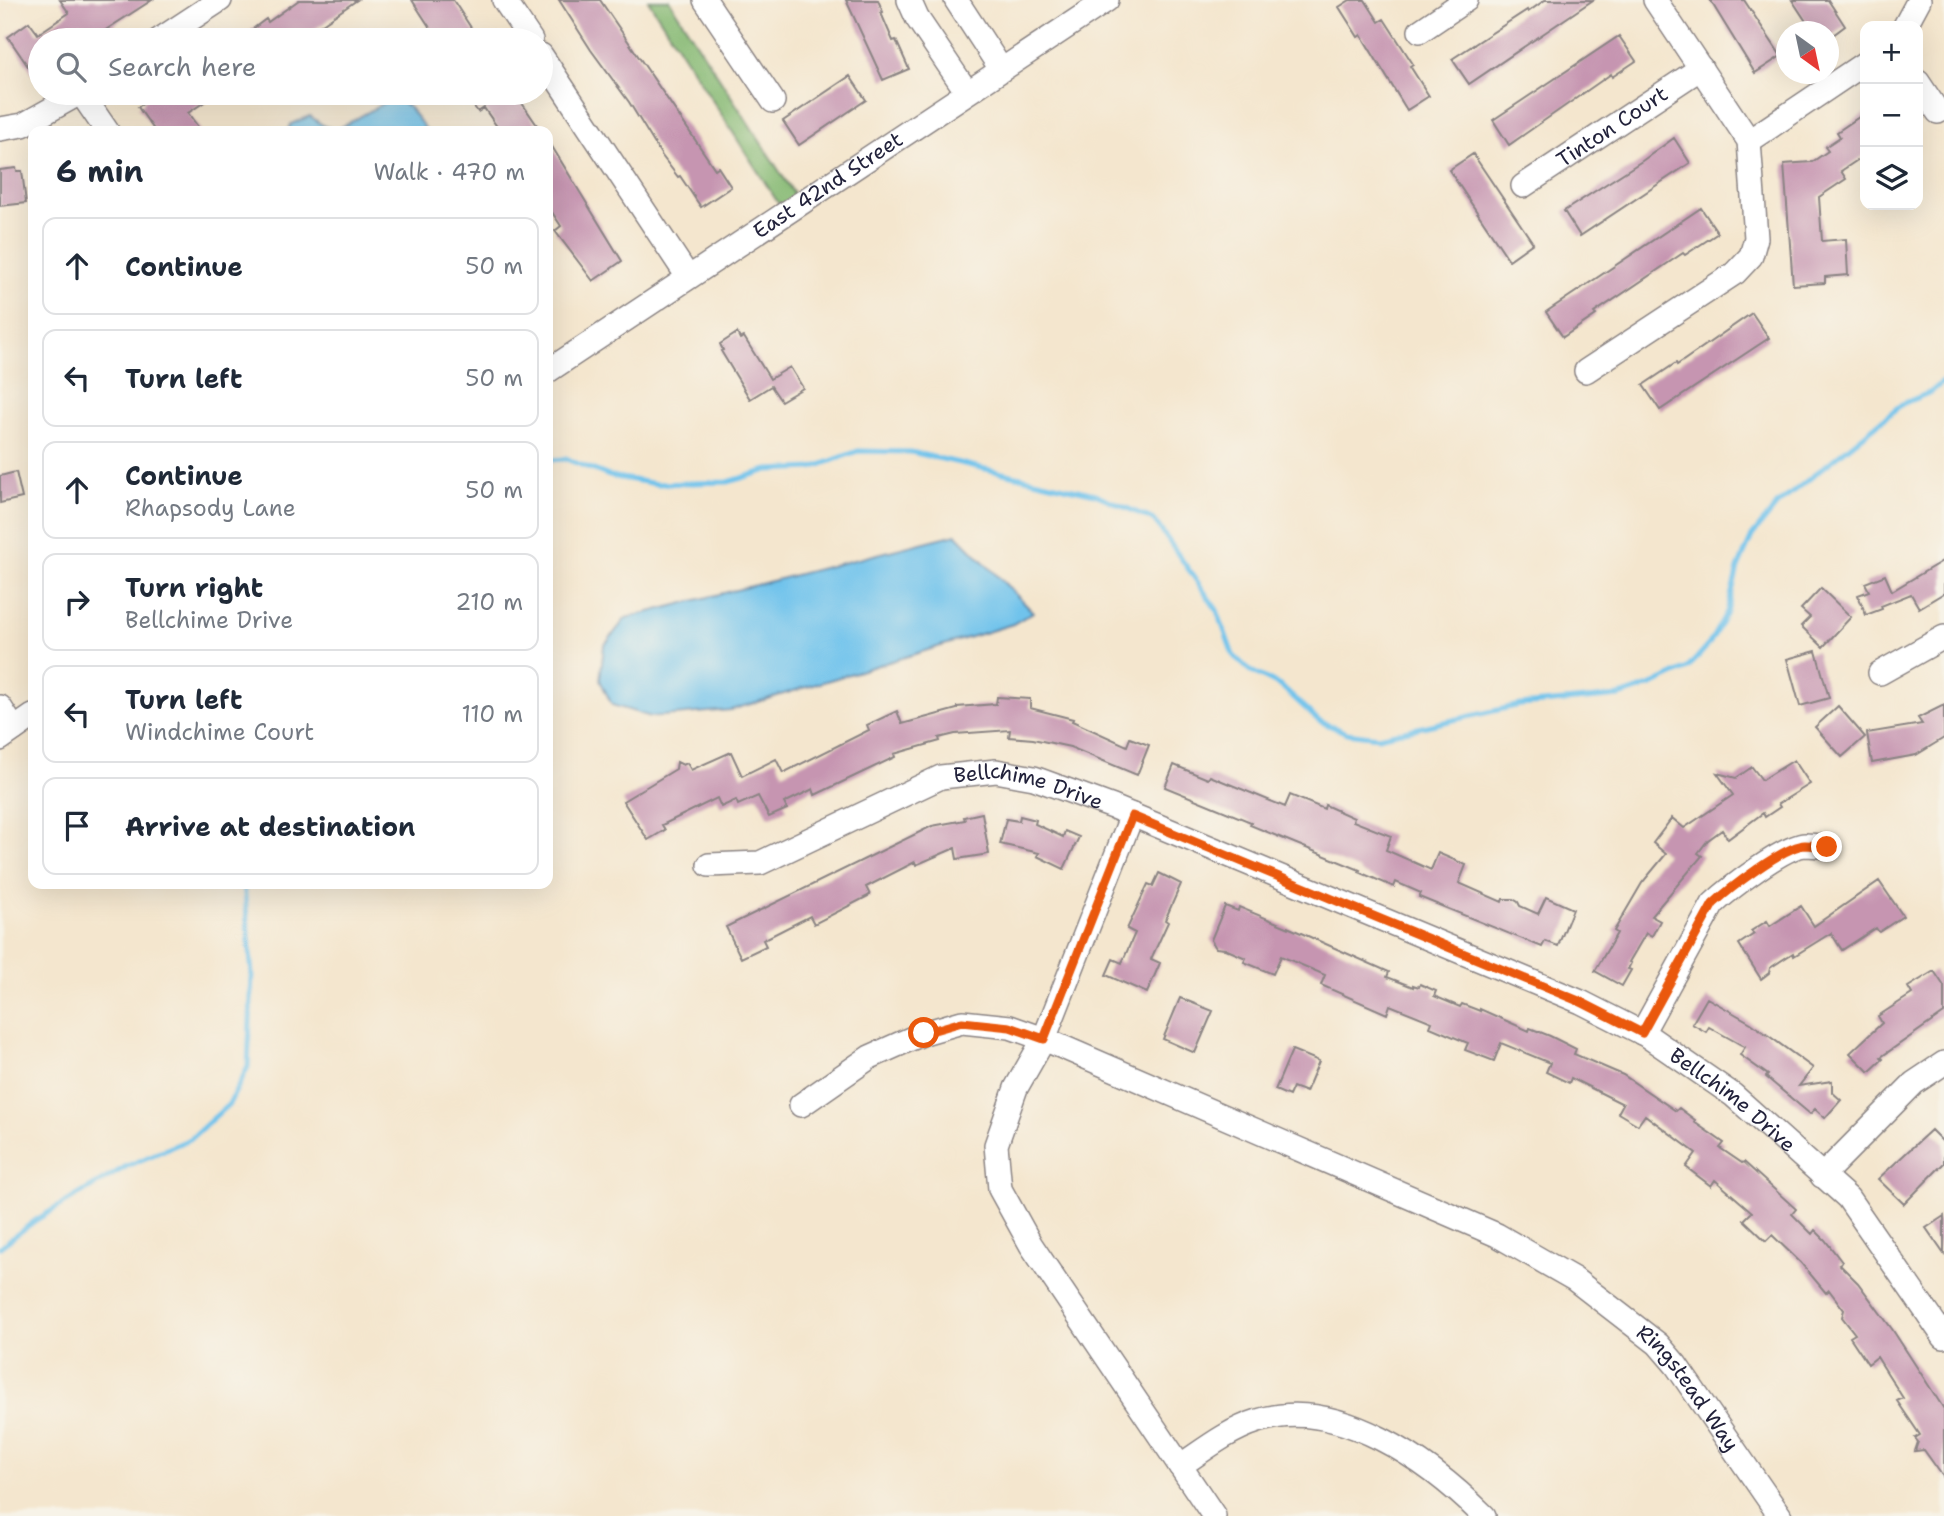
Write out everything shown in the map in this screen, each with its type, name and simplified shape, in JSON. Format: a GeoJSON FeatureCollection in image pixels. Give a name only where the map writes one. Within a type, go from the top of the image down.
{"type":"FeatureCollection","features":[{"type":"Feature","properties":{"kind":"street"},"geometry":{"type":"LineString","coordinates":[[177,28],[220,0]]}},
{"type":"Feature","properties":{"kind":"street"},"geometry":{"type":"LineString","coordinates":[[504,0],[523,28]]}},
{"type":"Feature","properties":{"kind":"street"},"geometry":{"type":"LineString","coordinates":[[705,0],[773,101]]}},
{"type":"Feature","properties":{"kind":"street"},"geometry":{"type":"LineString","coordinates":[[909,0],[917,18],[967,92]]}},
{"type":"Feature","properties":{"kind":"street"},"geometry":{"type":"LineString","coordinates":[[956,0],[1001,69]]}},
{"type":"Feature","properties":{"kind":"street","name":"East 42nd Street"},"geometry":{"type":"LineString","coordinates":[[553,368],[1107,0]]}},
{"type":"Feature","properties":{"kind":"street"},"geometry":{"type":"LineString","coordinates":[[1420,31],[1466,0]]}},
{"type":"Feature","properties":{"kind":"street"},"geometry":{"type":"LineString","coordinates":[[1586,371],[1735,273],[1748,261],[1754,247],[1756,235],[1749,141],[1655,0]]}},
{"type":"Feature","properties":{"kind":"street"},"geometry":{"type":"LineString","coordinates":[[1908,21],[1919,0]]}},
{"type":"Feature","properties":{"kind":"street"},"geometry":{"type":"LineString","coordinates":[[1749,141],[1860,66]]}},
{"type":"Feature","properties":{"kind":"street","name":"Tinton Court"},"geometry":{"type":"LineString","coordinates":[[1522,186],[1701,68]]}},
{"type":"Feature","properties":{"kind":"street"},"geometry":{"type":"LineString","coordinates":[[553,73],[688,277]]}},
{"type":"Feature","properties":{"kind":"street"},"geometry":{"type":"LineString","coordinates":[[1919,84],[1938,112]]}},
{"type":"Feature","properties":{"kind":"street"},"geometry":{"type":"LineString","coordinates":[[0,129],[23,125],[59,105]]}},
{"type":"Feature","properties":{"kind":"street"},"geometry":{"type":"LineString","coordinates":[[89,105],[103,126]]}},
{"type":"Feature","properties":{"kind":"street"},"geometry":{"type":"LineString","coordinates":[[1880,673],[1944,637]]}},
{"type":"Feature","properties":{"kind":"street"},"geometry":{"type":"LineString","coordinates":[[0,707],[7,734],[28,719]]}},
{"type":"Feature","properties":{"kind":"street","name":"Bellchime Drive"},"geometry":{"type":"LineString","coordinates":[[709,865],[760,863],[941,777],[996,771],[1034,778],[1581,1002],[1642,1033],[1733,1095],[1848,1198],[1944,1337]]}},
{"type":"Feature","properties":{"kind":"street"},"geometry":{"type":"LineString","coordinates":[[1132,816],[1044,1039],[1016,1088],[996,1145],[1000,1189],[1031,1245],[1214,1516]]}},
{"type":"Feature","properties":{"kind":"street"},"geometry":{"type":"LineString","coordinates":[[1642,1033],[1713,904],[1730,887],[1786,852],[1802,845],[1827,847]]}},
{"type":"Feature","properties":{"kind":"street","name":"Ringstead Way"},"geometry":{"type":"LineString","coordinates":[[801,1105],[870,1057],[924,1033],[962,1022],[1010,1027],[1044,1039],[1497,1236],[1574,1279],[1658,1344],[1676,1365],[1780,1516]]}},
{"type":"Feature","properties":{"kind":"street"},"geometry":{"type":"LineString","coordinates":[[1822,1176],[1914,1083],[1944,1063]]}},
{"type":"Feature","properties":{"kind":"street"},"geometry":{"type":"LineString","coordinates":[[1180,1466],[1237,1429],[1276,1416],[1305,1415],[1345,1425],[1394,1446],[1435,1472],[1484,1516]]}},
{"type":"Feature","properties":{"kind":"green space"},"geometry":{"type":"Polygon","coordinates":[[[648,0],[669,0],[796,197],[780,206],[648,0]]]}},
{"type":"Feature","properties":{"kind":"water"},"geometry":{"type":"Polygon","coordinates":[[[381,105],[406,105],[423,126],[343,126],[381,105]]]}},
{"type":"Feature","properties":{"kind":"water"},"geometry":{"type":"Polygon","coordinates":[[[310,116],[324,126],[290,126],[291,124],[310,116]]]}},
{"type":"Feature","properties":{"kind":"water"},"geometry":{"type":"Polygon","coordinates":[[[956,534],[1033,612],[1013,624],[731,710],[651,717],[612,705],[600,680],[604,646],[626,618],[956,534]]]}},
{"type":"Feature","properties":{"kind":"building"},"geometry":{"type":"Polygon","coordinates":[[[60,0],[152,0],[109,28],[47,28],[69,13],[60,0]]]}},
{"type":"Feature","properties":{"kind":"building"},"geometry":{"type":"Polygon","coordinates":[[[299,0],[357,0],[316,28],[254,28],[266,19],[268,22],[299,0]]]}},
{"type":"Feature","properties":{"kind":"building"},"geometry":{"type":"Polygon","coordinates":[[[412,0],[453,0],[471,28],[430,28],[412,0]]]}},
{"type":"Feature","properties":{"kind":"building"},"geometry":{"type":"Polygon","coordinates":[[[559,0],[600,0],[715,169],[718,167],[731,187],[701,207],[680,176],[678,177],[662,156],[629,102],[559,0]]]}},
{"type":"Feature","properties":{"kind":"building"},"geometry":{"type":"Polygon","coordinates":[[[846,0],[878,0],[893,41],[896,40],[909,69],[883,80],[846,0]]]}},
{"type":"Feature","properties":{"kind":"building"},"geometry":{"type":"Polygon","coordinates":[[[1350,0],[1365,0],[1379,22],[1384,19],[1413,64],[1410,66],[1429,96],[1407,110],[1361,35],[1358,37],[1339,7],[1350,0]]]}},
{"type":"Feature","properties":{"kind":"building"},"geometry":{"type":"Polygon","coordinates":[[[1545,0],[1593,0],[1469,84],[1452,59],[1545,0]]]}},
{"type":"Feature","properties":{"kind":"building"},"geometry":{"type":"Polygon","coordinates":[[[1710,0],[1744,0],[1776,48],[1776,59],[1755,73],[1710,0]]]}},
{"type":"Feature","properties":{"kind":"building"},"geometry":{"type":"Polygon","coordinates":[[[1792,0],[1828,0],[1845,26],[1839,30],[1839,21],[1806,21],[1792,0]]]}},
{"type":"Feature","properties":{"kind":"building"},"geometry":{"type":"Polygon","coordinates":[[[29,22],[34,28],[28,28],[28,66],[8,37],[29,22]]]}},
{"type":"Feature","properties":{"kind":"building"},"geometry":{"type":"Polygon","coordinates":[[[1619,36],[1636,61],[1612,77],[1611,74],[1509,145],[1493,120],[1619,36]]]}},
{"type":"Feature","properties":{"kind":"building"},"geometry":{"type":"Polygon","coordinates":[[[850,76],[866,100],[799,145],[783,121],[850,76]]]}},
{"type":"Feature","properties":{"kind":"building"},"geometry":{"type":"Polygon","coordinates":[[[200,105],[188,113],[197,126],[151,126],[138,107],[200,105]]]}},
{"type":"Feature","properties":{"kind":"building"},"geometry":{"type":"Polygon","coordinates":[[[473,105],[523,105],[538,126],[497,126],[484,108],[478,112],[473,105]]]}},
{"type":"Feature","properties":{"kind":"building"},"geometry":{"type":"Polygon","coordinates":[[[1860,116],[1860,158],[1841,171],[1846,179],[1819,197],[1822,241],[1846,239],[1848,275],[1825,277],[1825,283],[1793,285],[1784,164],[1812,162],[1828,151],[1825,147],[1840,137],[1837,132],[1860,116]]]}},
{"type":"Feature","properties":{"kind":"building"},"geometry":{"type":"Polygon","coordinates":[[[1674,138],[1690,163],[1580,236],[1564,211],[1674,138]]]}},
{"type":"Feature","properties":{"kind":"building"},"geometry":{"type":"Polygon","coordinates":[[[553,148],[622,261],[593,281],[555,231],[561,226],[553,214],[553,148]]]}},
{"type":"Feature","properties":{"kind":"building"},"geometry":{"type":"Polygon","coordinates":[[[1473,154],[1533,243],[1509,260],[1449,170],[1473,154]]]}},
{"type":"Feature","properties":{"kind":"building"},"geometry":{"type":"Polygon","coordinates":[[[16,168],[17,171],[22,171],[26,203],[0,206],[0,170],[16,168]]]}},
{"type":"Feature","properties":{"kind":"building"},"geometry":{"type":"Polygon","coordinates":[[[1701,208],[1718,233],[1685,255],[1683,253],[1563,337],[1546,312],[1701,208]]]}},
{"type":"Feature","properties":{"kind":"building"},"geometry":{"type":"Polygon","coordinates":[[[1752,313],[1769,338],[1660,410],[1643,385],[1752,313]]]}},
{"type":"Feature","properties":{"kind":"building"},"geometry":{"type":"Polygon","coordinates":[[[737,333],[740,339],[744,337],[770,379],[790,367],[803,388],[781,401],[771,386],[750,399],[721,351],[723,350],[720,344],[737,333]]]}},
{"type":"Feature","properties":{"kind":"building"},"geometry":{"type":"Polygon","coordinates":[[[16,472],[22,498],[0,503],[0,476],[16,472]]]}},
{"type":"Feature","properties":{"kind":"building"},"geometry":{"type":"Polygon","coordinates":[[[1944,560],[1944,593],[1919,608],[1911,594],[1866,615],[1858,595],[1869,591],[1865,583],[1885,575],[1892,591],[1944,560]]]}},
{"type":"Feature","properties":{"kind":"building"},"geometry":{"type":"Polygon","coordinates":[[[1821,588],[1851,617],[1823,647],[1801,626],[1810,617],[1801,609],[1821,588]]]}},
{"type":"Feature","properties":{"kind":"building"},"geometry":{"type":"Polygon","coordinates":[[[1816,651],[1829,698],[1800,706],[1787,659],[1816,651]]]}},
{"type":"Feature","properties":{"kind":"building"},"geometry":{"type":"Polygon","coordinates":[[[997,697],[1030,699],[1030,708],[1073,719],[1072,721],[1127,746],[1130,738],[1149,745],[1137,775],[1070,747],[1009,737],[1010,730],[955,734],[894,754],[895,757],[815,795],[813,789],[784,803],[787,809],[769,817],[758,796],[738,805],[736,800],[721,807],[717,798],[662,825],[665,830],[648,840],[623,801],[676,769],[677,762],[683,765],[687,763],[691,770],[731,752],[742,776],[776,759],[783,773],[869,730],[867,725],[897,711],[902,724],[957,707],[996,704],[997,697]]]}},
{"type":"Feature","properties":{"kind":"building"},"geometry":{"type":"Polygon","coordinates":[[[1944,705],[1944,738],[1916,755],[1872,763],[1867,733],[1922,724],[1918,718],[1944,705]]]}},
{"type":"Feature","properties":{"kind":"building"},"geometry":{"type":"Polygon","coordinates":[[[1838,706],[1865,737],[1842,757],[1815,727],[1838,706]]]}},
{"type":"Feature","properties":{"kind":"building"},"geometry":{"type":"Polygon","coordinates":[[[1794,760],[1810,784],[1778,804],[1780,807],[1765,817],[1763,813],[1728,839],[1722,830],[1708,840],[1698,853],[1702,856],[1651,916],[1660,921],[1652,936],[1646,933],[1629,962],[1631,963],[1628,969],[1631,970],[1622,986],[1595,971],[1642,883],[1666,854],[1653,843],[1672,818],[1684,828],[1733,795],[1717,773],[1736,778],[1752,767],[1762,780],[1794,760]]]}},
{"type":"Feature","properties":{"kind":"building"},"geometry":{"type":"Polygon","coordinates":[[[1174,765],[1208,779],[1210,776],[1285,807],[1290,795],[1324,809],[1325,805],[1354,818],[1353,821],[1391,836],[1386,850],[1431,870],[1438,853],[1466,865],[1459,883],[1502,902],[1503,899],[1513,899],[1520,906],[1538,914],[1546,897],[1573,909],[1558,946],[1545,941],[1542,947],[1419,897],[1421,893],[1396,882],[1394,887],[1359,872],[1360,870],[1250,825],[1251,822],[1165,787],[1174,765]]]}},
{"type":"Feature","properties":{"kind":"building"},"geometry":{"type":"Polygon","coordinates":[[[982,813],[989,854],[957,859],[955,848],[916,865],[915,862],[866,887],[870,895],[814,924],[810,916],[763,940],[766,946],[741,958],[726,927],[932,826],[965,820],[964,817],[982,813]]]}},
{"type":"Feature","properties":{"kind":"building"},"geometry":{"type":"Polygon","coordinates":[[[1020,816],[1036,820],[1035,824],[1063,837],[1065,831],[1079,837],[1064,869],[1037,856],[1039,853],[1000,844],[1006,819],[1019,821],[1020,816]]]}},
{"type":"Feature","properties":{"kind":"building"},"geometry":{"type":"Polygon","coordinates":[[[1159,873],[1181,884],[1151,959],[1160,963],[1147,993],[1106,975],[1113,959],[1122,963],[1135,933],[1127,929],[1148,884],[1153,886],[1159,873]]]}},
{"type":"Feature","properties":{"kind":"building"},"geometry":{"type":"Polygon","coordinates":[[[1879,881],[1903,916],[1879,932],[1876,928],[1842,950],[1831,933],[1770,968],[1769,973],[1761,979],[1739,944],[1754,934],[1751,931],[1767,921],[1770,926],[1801,906],[1814,926],[1879,881]]]}},
{"type":"Feature","properties":{"kind":"building"},"geometry":{"type":"Polygon","coordinates":[[[1225,906],[1238,911],[1239,907],[1292,929],[1389,972],[1387,977],[1413,987],[1419,987],[1420,984],[1436,991],[1434,996],[1460,1007],[1462,1004],[1480,1009],[1529,1031],[1530,1028],[1550,1036],[1576,1049],[1574,1054],[1623,1075],[1676,1111],[1679,1108],[1724,1143],[1720,1148],[1744,1162],[1796,1209],[1792,1214],[1812,1234],[1815,1230],[1825,1240],[1842,1262],[1839,1264],[1858,1283],[1892,1329],[1944,1409],[1944,1478],[1924,1450],[1915,1451],[1918,1442],[1915,1438],[1920,1435],[1897,1401],[1903,1398],[1877,1357],[1868,1364],[1850,1337],[1855,1334],[1842,1317],[1844,1310],[1829,1290],[1826,1293],[1801,1263],[1772,1235],[1766,1241],[1744,1220],[1752,1212],[1715,1180],[1711,1186],[1686,1167],[1696,1153],[1645,1115],[1638,1125],[1618,1113],[1623,1104],[1571,1078],[1569,1083],[1546,1072],[1550,1063],[1501,1043],[1494,1061],[1465,1050],[1468,1043],[1430,1027],[1432,1022],[1390,1005],[1387,1014],[1321,985],[1325,975],[1281,956],[1273,974],[1244,962],[1246,958],[1216,948],[1211,940],[1225,906]]]}},
{"type":"Feature","properties":{"kind":"building"},"geometry":{"type":"Polygon","coordinates":[[[1934,971],[1944,986],[1944,1013],[1881,1057],[1883,1059],[1869,1072],[1850,1053],[1882,1023],[1878,1016],[1912,994],[1908,987],[1934,971]]]}},
{"type":"Feature","properties":{"kind":"building"},"geometry":{"type":"Polygon","coordinates":[[[1180,998],[1213,1011],[1195,1053],[1163,1039],[1180,998]]]}},
{"type":"Feature","properties":{"kind":"building"},"geometry":{"type":"Polygon","coordinates":[[[1707,998],[1751,1023],[1813,1068],[1799,1086],[1832,1081],[1832,1092],[1841,1100],[1825,1118],[1815,1109],[1810,1114],[1766,1077],[1768,1075],[1740,1055],[1745,1047],[1709,1027],[1706,1032],[1692,1024],[1707,998]]]}},
{"type":"Feature","properties":{"kind":"building"},"geometry":{"type":"Polygon","coordinates":[[[1292,1050],[1319,1061],[1306,1092],[1293,1087],[1289,1096],[1275,1090],[1292,1050]]]}},
{"type":"Feature","properties":{"kind":"building"},"geometry":{"type":"Polygon","coordinates":[[[1931,1130],[1944,1143],[1944,1163],[1904,1204],[1878,1179],[1931,1130]]]}},
{"type":"Feature","properties":{"kind":"building"},"geometry":{"type":"Polygon","coordinates":[[[1944,1216],[1944,1254],[1926,1228],[1944,1216]]]}},
{"type":"Feature","properties":{"kind":"waterway"},"geometry":{"type":"LineString","coordinates":[[553,460],[566,459],[609,476],[657,484],[728,482],[768,470],[812,468],[858,451],[911,452],[1095,494],[1154,520],[1217,610],[1233,655],[1249,670],[1282,687],[1319,721],[1347,733],[1378,737],[1520,705],[1620,696],[1688,668],[1709,644],[1727,612],[1738,568],[1752,536],[1777,505],[1902,404],[1931,392],[1944,381]]}},
{"type":"Feature","properties":{"kind":"waterway"},"geometry":{"type":"LineString","coordinates":[[0,1247],[36,1220],[127,1166],[190,1139],[229,1104],[248,1067],[252,975],[244,889]]}},
{"type":"Feature","properties":{"kind":"route"},"geometry":{"type":"LineString","coordinates":[[924,1033],[962,1022],[1010,1027],[1044,1039],[1132,816],[1581,1002],[1642,1033],[1713,904],[1730,887],[1786,852],[1802,845],[1827,847]]}}]}
